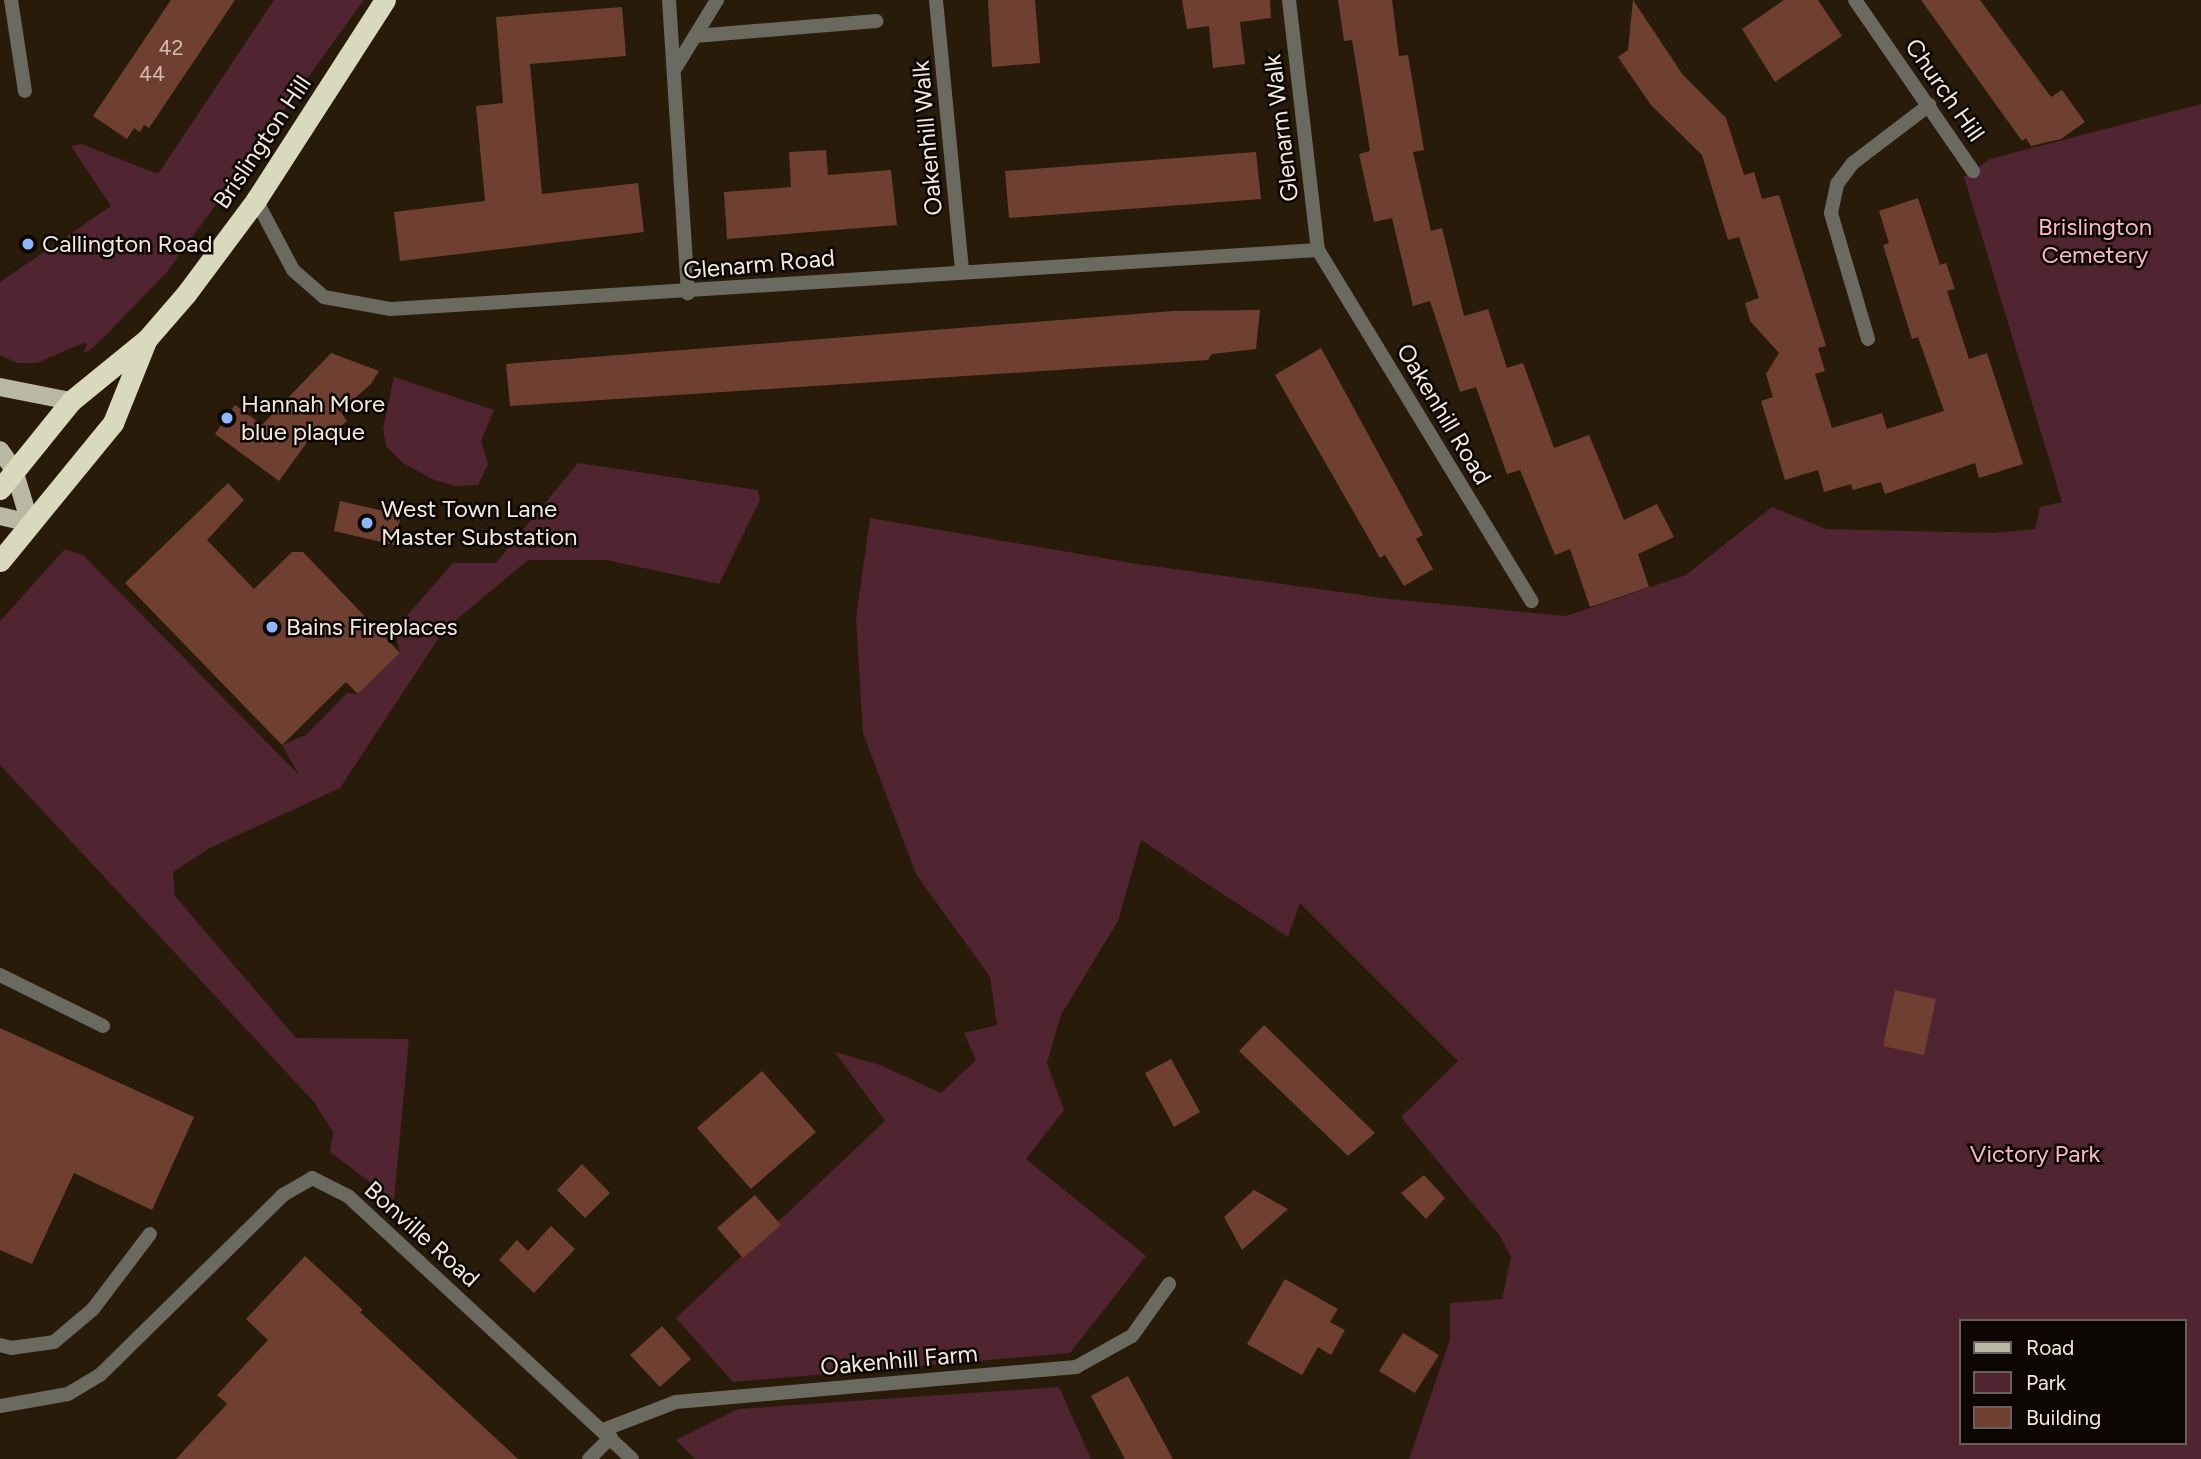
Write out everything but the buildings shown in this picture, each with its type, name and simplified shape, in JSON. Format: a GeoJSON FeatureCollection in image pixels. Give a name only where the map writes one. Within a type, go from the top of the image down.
{"type":"FeatureCollection","features":[{"type":"Feature","properties":{"kind":"highway","name":"Brislington Hill"},"geometry":{"type":"LineString","coordinates":[[0,489],[71,401],[147,339],[256,200],[385,0]]}},
{"type":"Feature","properties":{"kind":"highway","name":"Brislington Hill"},"geometry":{"type":"LineString","coordinates":[[0,561],[113,423],[147,339]]}},
{"type":"Feature","properties":{"kind":"main road"},"geometry":{"type":"LineString","coordinates":[[0,387],[71,401]]}},
{"type":"Feature","properties":{"kind":"main road"},"geometry":{"type":"LineString","coordinates":[[0,450],[14,470],[30,523],[0,516]]}},
{"type":"Feature","properties":{"kind":"street"},"geometry":{"type":"LineString","coordinates":[[11,0],[24,91]]}},
{"type":"Feature","properties":{"kind":"street"},"geometry":{"type":"LineString","coordinates":[[669,0],[676,67],[688,293]]}},
{"type":"Feature","properties":{"kind":"street"},"geometry":{"type":"LineString","coordinates":[[676,67],[717,0]]}},
{"type":"Feature","properties":{"kind":"street","name":"Oakenhill Walk"},"geometry":{"type":"LineString","coordinates":[[936,0],[962,271]]}},
{"type":"Feature","properties":{"kind":"street","name":"Glenarm Walk"},"geometry":{"type":"LineString","coordinates":[[1289,0],[1318,250]]}},
{"type":"Feature","properties":{"kind":"street","name":"Church Hill"},"geometry":{"type":"LineString","coordinates":[[1855,0],[1973,171]]}},
{"type":"Feature","properties":{"kind":"street"},"geometry":{"type":"LineString","coordinates":[[695,36],[876,21]]}},
{"type":"Feature","properties":{"kind":"street"},"geometry":{"type":"LineString","coordinates":[[1868,339],[1831,213],[1837,184],[1853,163],[1929,105]]}},
{"type":"Feature","properties":{"kind":"street","name":"Glenarm Road"},"geometry":{"type":"LineString","coordinates":[[256,200],[293,270],[324,297],[391,309],[688,293],[962,271],[1318,250]]}},
{"type":"Feature","properties":{"kind":"street","name":"Oakenhill Road"},"geometry":{"type":"LineString","coordinates":[[1318,250],[1531,601]]}},
{"type":"Feature","properties":{"kind":"street"},"geometry":{"type":"LineString","coordinates":[[0,975],[103,1026]]}},
{"type":"Feature","properties":{"kind":"street","name":"Bonville Road"},"geometry":{"type":"LineString","coordinates":[[0,1406],[68,1394],[100,1375],[283,1195],[312,1178],[348,1196],[632,1459]]}},
{"type":"Feature","properties":{"kind":"street"},"geometry":{"type":"LineString","coordinates":[[0,1345],[11,1348],[54,1342],[93,1309],[150,1234]]}},
{"type":"Feature","properties":{"kind":"street","name":"Oakenhill Farm"},"geometry":{"type":"LineString","coordinates":[[607,1433],[676,1402],[1076,1367],[1132,1336],[1169,1284]]}},
{"type":"Feature","properties":{"kind":"street"},"geometry":{"type":"LineString","coordinates":[[589,1459],[607,1433]]}},
{"type":"Feature","properties":{"kind":"green space"},"geometry":{"type":"Polygon","coordinates":[[[274,0],[364,0],[167,272],[104,337],[89,351],[83,353],[87,344],[83,343],[37,363],[17,363],[0,355],[0,282],[111,206],[71,146],[81,144],[158,174],[274,0]]]}},
{"type":"Feature","properties":{"kind":"green space"},"geometry":{"type":"Polygon","coordinates":[[[2201,104],[2201,1459],[1409,1459],[1450,1339],[1450,1303],[1502,1299],[1511,1257],[1500,1236],[1401,1117],[1458,1061],[1300,903],[1288,937],[1141,840],[1118,921],[1061,1015],[1047,1063],[1064,1110],[1026,1159],[1146,1256],[1070,1353],[733,1382],[676,1318],[885,1121],[835,1052],[880,1065],[941,1093],[976,1060],[964,1033],[997,1025],[990,977],[916,874],[863,733],[856,618],[870,518],[1138,564],[1390,599],[1566,616],[1686,575],[1772,507],[1826,529],[1994,533],[2035,529],[2040,507],[2062,502],[1964,177],[1990,159],[2201,104]]]}},
{"type":"Feature","properties":{"kind":"green space"},"geometry":{"type":"Polygon","coordinates":[[[394,377],[494,410],[481,441],[488,464],[478,485],[455,486],[432,479],[403,463],[386,446],[383,428],[394,377]]]}},
{"type":"Feature","properties":{"kind":"green space"},"geometry":{"type":"Polygon","coordinates":[[[578,463],[758,490],[760,500],[719,584],[606,560],[528,560],[444,630],[340,788],[210,848],[173,872],[175,896],[296,1038],[409,1039],[394,1200],[330,1152],[333,1132],[314,1102],[0,765],[0,621],[65,549],[84,556],[299,775],[282,745],[306,735],[347,693],[358,694],[400,653],[395,629],[453,563],[496,563],[578,463]]]}},
{"type":"Feature","properties":{"kind":"green space"},"geometry":{"type":"Polygon","coordinates":[[[1059,1387],[1091,1459],[695,1459],[676,1440],[738,1409],[1059,1387]]]}},
{"type":"Feature","properties":{"kind":"place","name":"Callington Road"},"geometry":{"type":"Point","coordinates":[28,244]}},
{"type":"Feature","properties":{"kind":"place","name":"Hannah More blue plaque"},"geometry":{"type":"Point","coordinates":[227,418]}},
{"type":"Feature","properties":{"kind":"place","name":"West Town Lane Master Substation"},"geometry":{"type":"Point","coordinates":[367,523]}},
{"type":"Feature","properties":{"kind":"place","name":"Bains Fireplaces"},"geometry":{"type":"Point","coordinates":[272,627]}},
{"type":"Feature","properties":{"kind":"park label","name":"Brislington Cemetery"},"geometry":{"type":"Point","coordinates":[2095,241]}},
{"type":"Feature","properties":{"kind":"park label","name":"Victory Park"},"geometry":{"type":"Point","coordinates":[2035,1154]}}]}
